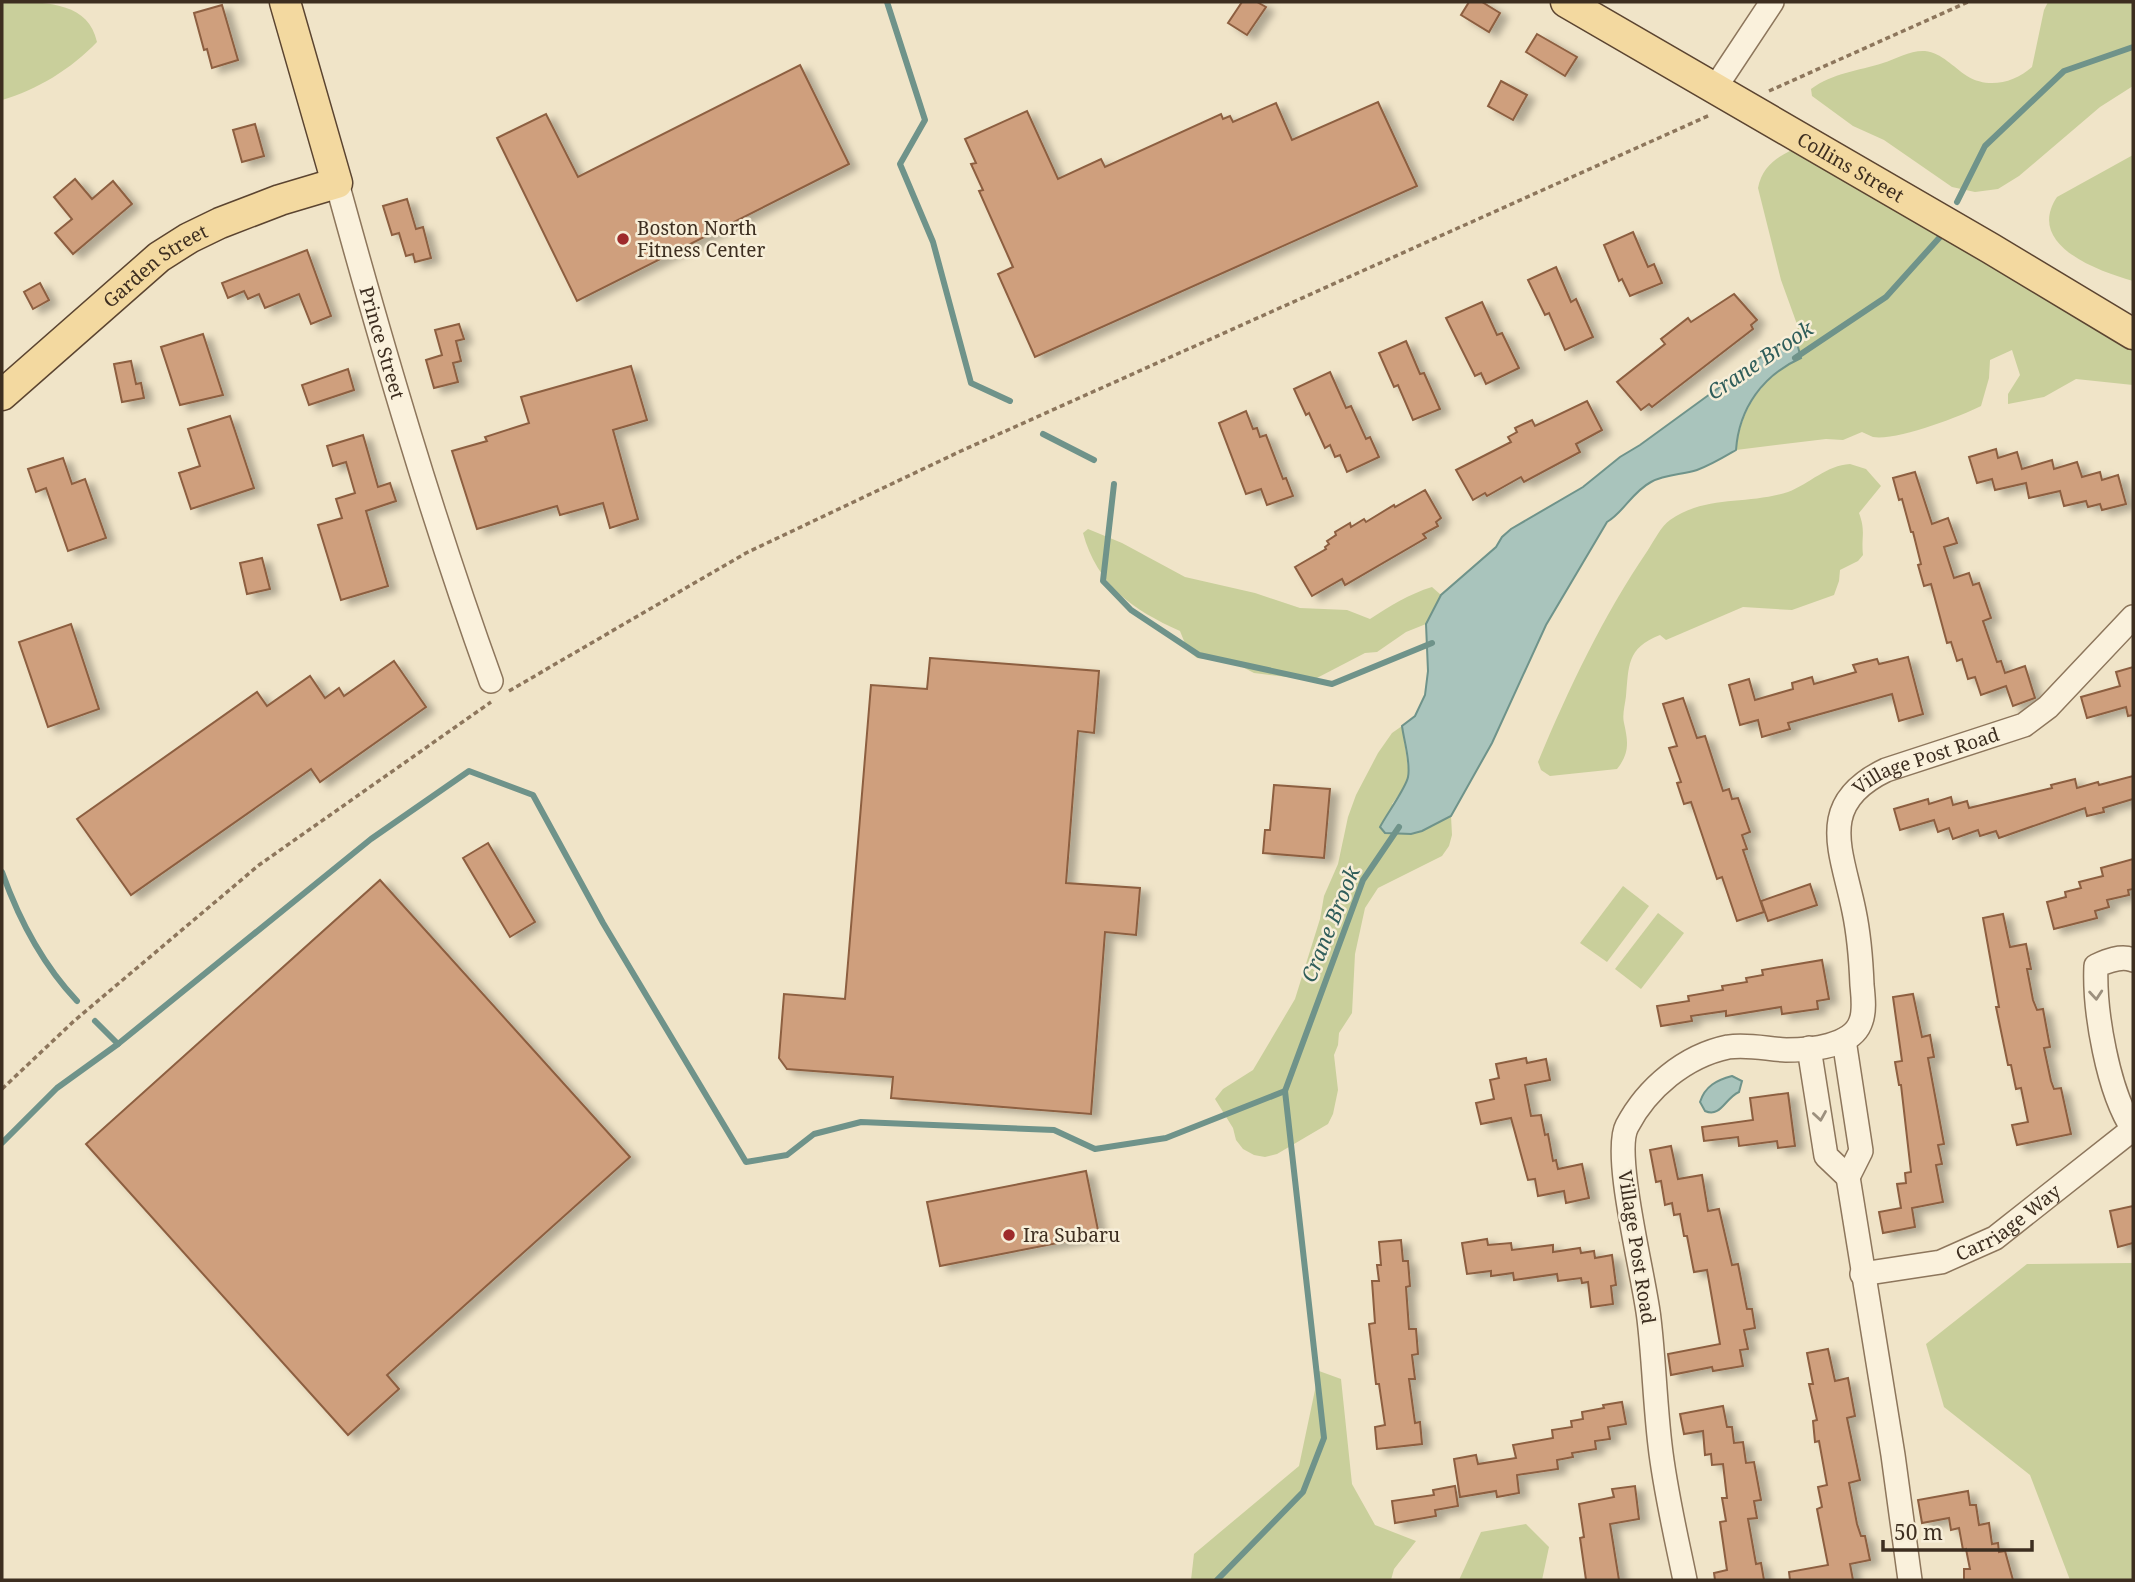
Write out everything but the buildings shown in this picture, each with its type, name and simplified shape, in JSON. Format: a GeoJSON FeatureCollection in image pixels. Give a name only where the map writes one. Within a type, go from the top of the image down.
{"type":"FeatureCollection","features":[{"type":"Feature","properties":{"kind":"main road","name":"Prince Street"},"geometry":{"type":"LineString","coordinates":[[285,2],[337,183]]}},
{"type":"Feature","properties":{"kind":"main road","name":"Collins Street"},"geometry":{"type":"LineString","coordinates":[[1566,2],[2133,334]]}},
{"type":"Feature","properties":{"kind":"main road","name":"Garden Street"},"geometry":{"type":"LineString","coordinates":[[2,396],[159,257],[220,223],[279,200],[337,183]]}},
{"type":"Feature","properties":{"kind":"street"},"geometry":{"type":"LineString","coordinates":[[1715,88],[1772,2]]}},
{"type":"Feature","properties":{"kind":"street","name":"Prince Street"},"geometry":{"type":"LineString","coordinates":[[337,183],[386,356],[460,592],[500,690]]}},
{"type":"Feature","properties":{"kind":"street","name":"Village Post Road"},"geometry":{"type":"LineString","coordinates":[[1685,1580],[1660,1447],[1649,1317],[1625,1175],[1623,1142],[1626,1128],[1643,1101],[1659,1083],[1680,1068],[1703,1057],[1727,1048],[1743,1046],[1784,1050],[1809,1048],[1844,1040],[1857,1030],[1863,1005],[1854,911],[1840,858],[1839,826],[1841,813],[1857,788],[1867,779],[1886,770],[2024,724],[2048,707],[2133,617]]}},
{"type":"Feature","properties":{"kind":"street","name":"Carriage Way"},"geometry":{"type":"LineString","coordinates":[[1862,1274],[1941,1262],[1994,1238],[2133,1129],[2123,1114],[2112,1076],[2095,993],[2096,966],[2109,960],[2133,960]]}},
{"type":"Feature","properties":{"kind":"street"},"geometry":{"type":"LineString","coordinates":[[1844,1040],[1861,1151],[1848,1177],[1893,1455],[1910,1580]]}},
{"type":"Feature","properties":{"kind":"street"},"geometry":{"type":"LineString","coordinates":[[1809,1048],[1826,1156],[1848,1177]]}},
{"type":"Feature","properties":{"kind":"path"},"geometry":{"type":"LineString","coordinates":[[2,1089],[74,1021],[259,865],[500,690],[746,553],[961,451],[1968,2]]}},
{"type":"Feature","properties":{"kind":"green space"},"geometry":{"type":"Polygon","coordinates":[[[2,2],[32,2],[61,6],[74,11],[92,28],[97,42],[53,77],[28,91],[2,100],[2,2]]]}},
{"type":"Feature","properties":{"kind":"green space"},"geometry":{"type":"Polygon","coordinates":[[[2048,2],[2133,2],[2133,86],[2100,107],[2019,176],[1998,189],[1975,192],[1952,187],[1884,140],[1853,126],[1812,96],[1811,89],[1828,79],[1920,51],[1937,54],[1975,80],[1992,83],[2017,77],[2032,67],[2048,2]]]}},
{"type":"Feature","properties":{"kind":"green space"},"geometry":{"type":"Polygon","coordinates":[[[1802,145],[2133,340],[2133,385],[2076,379],[2044,397],[2008,404],[2008,394],[2020,375],[2012,350],[1990,360],[1989,378],[1981,406],[1943,422],[1883,437],[1873,437],[1862,432],[1843,440],[1826,439],[1736,450],[1743,420],[1756,395],[1776,374],[1801,357],[1795,336],[1798,327],[1781,280],[1758,188],[1760,179],[1769,166],[1780,156],[1802,145]]]}},
{"type":"Feature","properties":{"kind":"green space"},"geometry":{"type":"Polygon","coordinates":[[[2133,155],[2133,281],[2085,263],[2070,253],[2058,242],[2050,229],[2050,214],[2057,197],[2133,155]]]}},
{"type":"Feature","properties":{"kind":"green space"},"geometry":{"type":"Polygon","coordinates":[[[1850,464],[1866,469],[1881,486],[1859,513],[1863,530],[1863,555],[1858,561],[1840,570],[1834,595],[1792,610],[1743,607],[1666,640],[1660,635],[1649,640],[1635,652],[1629,667],[1623,717],[1627,747],[1617,769],[1550,776],[1541,770],[1538,762],[1588,653],[1616,601],[1667,523],[1698,507],[1788,492],[1826,471],[1850,464]]]}},
{"type":"Feature","properties":{"kind":"green space"},"geometry":{"type":"Polygon","coordinates":[[[1088,529],[1122,543],[1185,577],[1255,593],[1300,608],[1347,610],[1370,619],[1400,601],[1432,587],[1441,595],[1426,624],[1406,632],[1377,652],[1365,653],[1313,680],[1254,673],[1233,662],[1197,658],[1188,651],[1180,631],[1147,614],[1119,594],[1097,567],[1089,551],[1083,533],[1088,529]]]}},
{"type":"Feature","properties":{"kind":"green space"},"geometry":{"type":"Polygon","coordinates":[[[1402,726],[1409,774],[1406,785],[1392,804],[1422,831],[1451,816],[1452,835],[1449,846],[1442,856],[1378,888],[1365,908],[1355,954],[1352,1013],[1339,1033],[1334,1055],[1338,1090],[1328,1124],[1277,1154],[1265,1157],[1254,1155],[1243,1149],[1236,1140],[1233,1128],[1215,1099],[1223,1089],[1253,1070],[1295,999],[1320,919],[1324,896],[1338,864],[1348,817],[1356,795],[1378,753],[1392,733],[1402,726]]]}},
{"type":"Feature","properties":{"kind":"green space"},"geometry":{"type":"Polygon","coordinates":[[[1623,886],[1649,906],[1607,962],[1580,943],[1623,886]]]}},
{"type":"Feature","properties":{"kind":"green space"},"geometry":{"type":"Polygon","coordinates":[[[1658,913],[1684,933],[1641,989],[1615,969],[1658,913]]]}},
{"type":"Feature","properties":{"kind":"green space"},"geometry":{"type":"Polygon","coordinates":[[[2133,1263],[2133,1580],[2070,1580],[2030,1475],[1944,1407],[1926,1344],[2027,1264],[2133,1263]]]}},
{"type":"Feature","properties":{"kind":"green space"},"geometry":{"type":"Polygon","coordinates":[[[1319,1371],[1341,1379],[1352,1484],[1375,1525],[1416,1541],[1394,1569],[1391,1580],[1191,1580],[1194,1554],[1299,1466],[1319,1371]]]}},
{"type":"Feature","properties":{"kind":"green space"},"geometry":{"type":"Polygon","coordinates":[[[1526,1524],[1549,1547],[1542,1580],[1459,1580],[1481,1532],[1526,1524]]]}},
{"type":"Feature","properties":{"kind":"water"},"geometry":{"type":"Polygon","coordinates":[[[1795,336],[1801,358],[1775,374],[1755,395],[1742,420],[1736,450],[1697,470],[1651,482],[1607,522],[1546,625],[1492,743],[1451,816],[1411,834],[1385,833],[1380,827],[1408,777],[1408,759],[1402,726],[1415,716],[1425,695],[1428,671],[1426,624],[1441,595],[1496,547],[1511,529],[1583,487],[1620,457],[1765,354],[1795,336]]]}},
{"type":"Feature","properties":{"kind":"water"},"geometry":{"type":"Polygon","coordinates":[[[1732,1076],[1742,1081],[1739,1092],[1719,1110],[1705,1111],[1700,1102],[1708,1088],[1732,1076]]]}},
{"type":"Feature","properties":{"kind":"waterway"},"geometry":{"type":"LineString","coordinates":[[887,2],[925,120],[900,164],[933,242],[971,383],[1010,401]]}},
{"type":"Feature","properties":{"kind":"waterway","name":"Crane Brook"},"geometry":{"type":"LineString","coordinates":[[1957,202],[1985,146],[2064,71],[2133,47]]}},
{"type":"Feature","properties":{"kind":"waterway","name":"Crane Brook"},"geometry":{"type":"LineString","coordinates":[[1795,358],[1886,297],[1940,237]]}},
{"type":"Feature","properties":{"kind":"waterway"},"geometry":{"type":"LineString","coordinates":[[1043,434],[1094,460]]}},
{"type":"Feature","properties":{"kind":"waterway"},"geometry":{"type":"LineString","coordinates":[[1114,484],[1103,581],[1131,610],[1199,655],[1332,684],[1432,643]]}},
{"type":"Feature","properties":{"kind":"waterway"},"geometry":{"type":"LineString","coordinates":[[2,1143],[57,1088],[118,1044],[371,839],[469,771],[533,795],[603,923],[746,1162],[787,1155],[814,1134],[861,1122],[1054,1130],[1095,1149],[1166,1138],[1285,1091]]}},
{"type":"Feature","properties":{"kind":"waterway","name":"Crane Brook"},"geometry":{"type":"LineString","coordinates":[[1217,1580],[1303,1492],[1324,1438],[1285,1091],[1363,880],[1399,827]]}},
{"type":"Feature","properties":{"kind":"waterway"},"geometry":{"type":"LineString","coordinates":[[2,872],[33,940],[53,972],[77,1001]]}},
{"type":"Feature","properties":{"kind":"waterway"},"geometry":{"type":"LineString","coordinates":[[95,1021],[118,1044]]}},
{"type":"Feature","properties":{"kind":"place","name":"Boston North Fitness Center"},"geometry":{"type":"Point","coordinates":[623,239]}},
{"type":"Feature","properties":{"kind":"place","name":"Ira Subaru"},"geometry":{"type":"Point","coordinates":[1009,1235]}}]}
